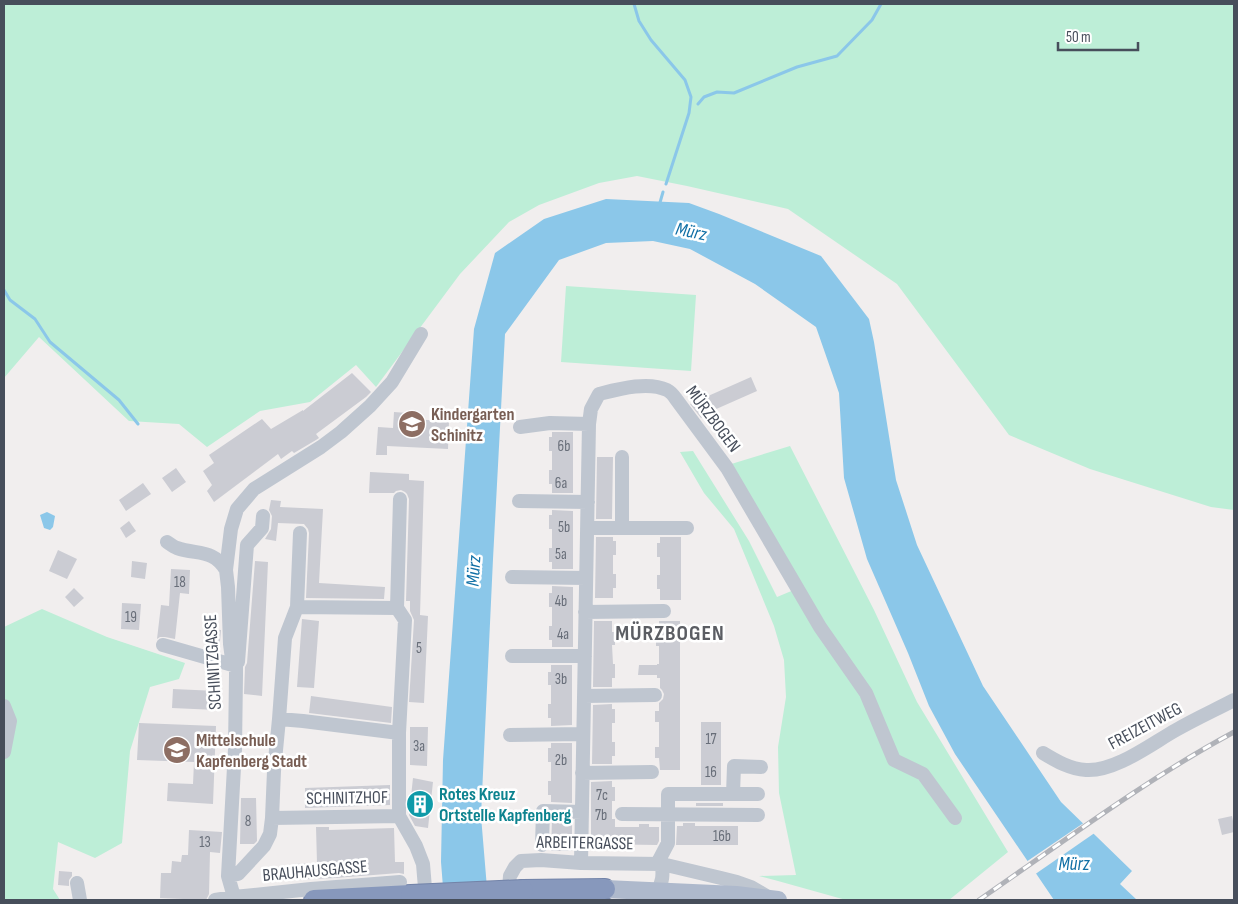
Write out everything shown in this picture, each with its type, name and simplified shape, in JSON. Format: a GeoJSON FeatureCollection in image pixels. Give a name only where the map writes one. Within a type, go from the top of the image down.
{"type":"FeatureCollection","features":[{"type":"Feature","properties":{"kind":"highway"},"geometry":{"type":"LineString","coordinates":[[314,900],[413,892],[515,895],[605,889]]}},
{"type":"Feature","properties":{"kind":"main road"},"geometry":{"type":"LineString","coordinates":[[605,889],[720,894],[775,900]]}},
{"type":"Feature","properties":{"kind":"street","name":"SCHINITZGASSE"},"geometry":{"type":"LineString","coordinates":[[234,898],[228,876],[235,749],[236,671],[231,652],[226,570],[230,529],[237,509],[254,489],[321,447],[370,406],[392,382],[422,334]]}},
{"type":"Feature","properties":{"kind":"street","name":"MÜRZBOGEN"},"geometry":{"type":"LineString","coordinates":[[581,863],[589,424],[591,409],[599,394],[637,386],[669,391],[676,398],[727,468],[820,627],[866,693],[894,760],[923,774],[955,818]]}},
{"type":"Feature","properties":{"kind":"street"},"geometry":{"type":"LineString","coordinates":[[520,427],[550,423],[589,424]]}},
{"type":"Feature","properties":{"kind":"street"},"geometry":{"type":"LineString","coordinates":[[622,457],[622,528]]}},
{"type":"Feature","properties":{"kind":"street","name":"SCHINITZHOF"},"geometry":{"type":"LineString","coordinates":[[272,818],[398,816],[398,733],[405,620],[397,608],[400,498]]}},
{"type":"Feature","properties":{"kind":"street"},"geometry":{"type":"LineString","coordinates":[[518,501],[588,502]]}},
{"type":"Feature","properties":{"kind":"street"},"geometry":{"type":"LineString","coordinates":[[163,645],[236,671],[240,651],[247,545],[262,528],[263,516]]}},
{"type":"Feature","properties":{"kind":"street"},"geometry":{"type":"LineString","coordinates":[[587,528],[687,528]]}},
{"type":"Feature","properties":{"kind":"street"},"geometry":{"type":"LineString","coordinates":[[228,876],[238,874],[264,846],[270,834],[285,638],[297,607],[300,533]]}},
{"type":"Feature","properties":{"kind":"street"},"geometry":{"type":"LineString","coordinates":[[167,542],[176,548],[212,556],[221,562],[226,570]]}},
{"type":"Feature","properties":{"kind":"street"},"geometry":{"type":"LineString","coordinates":[[512,577],[586,578]]}},
{"type":"Feature","properties":{"kind":"street"},"geometry":{"type":"LineString","coordinates":[[297,607],[397,608]]}},
{"type":"Feature","properties":{"kind":"street"},"geometry":{"type":"LineString","coordinates":[[586,612],[664,611]]}},
{"type":"Feature","properties":{"kind":"street"},"geometry":{"type":"LineString","coordinates":[[512,656],[585,656]]}},
{"type":"Feature","properties":{"kind":"street"},"geometry":{"type":"LineString","coordinates":[[584,696],[655,695]]}},
{"type":"Feature","properties":{"kind":"street","name":"FREIZEITWEG"},"geometry":{"type":"LineString","coordinates":[[1043,753],[1062,764],[1076,768],[1085,770],[1103,768],[1124,761],[1175,730],[1234,700]]}},
{"type":"Feature","properties":{"kind":"street"},"geometry":{"type":"LineString","coordinates":[[4,706],[10,722],[4,752]]}},
{"type":"Feature","properties":{"kind":"street"},"geometry":{"type":"LineString","coordinates":[[279,719],[398,733]]}},
{"type":"Feature","properties":{"kind":"street"},"geometry":{"type":"LineString","coordinates":[[510,735],[583,734]]}},
{"type":"Feature","properties":{"kind":"street"},"geometry":{"type":"LineString","coordinates":[[733,794],[734,766],[761,767]]}},
{"type":"Feature","properties":{"kind":"street"},"geometry":{"type":"LineString","coordinates":[[582,773],[652,772]]}},
{"type":"Feature","properties":{"kind":"street"},"geometry":{"type":"LineString","coordinates":[[657,891],[663,878],[659,864],[668,843],[668,794],[758,794]]}},
{"type":"Feature","properties":{"kind":"street"},"geometry":{"type":"LineString","coordinates":[[542,845],[543,811],[582,812]]}},
{"type":"Feature","properties":{"kind":"street"},"geometry":{"type":"LineString","coordinates":[[622,814],[758,815]]}},
{"type":"Feature","properties":{"kind":"street"},"geometry":{"type":"LineString","coordinates":[[398,816],[416,846],[423,864],[413,892]]}},
{"type":"Feature","properties":{"kind":"street","name":"ARBEITERGASSE"},"geometry":{"type":"LineString","coordinates":[[515,895],[510,876],[515,867],[522,861],[541,860],[581,863],[659,864],[737,882],[775,900]]}},
{"type":"Feature","properties":{"kind":"street"},"geometry":{"type":"LineString","coordinates":[[76,883],[80,900]]}},
{"type":"Feature","properties":{"kind":"street","name":"BRAUHAUSGASSE"},"geometry":{"type":"LineString","coordinates":[[215,900],[311,889],[413,892]]}},
{"type":"Feature","properties":{"kind":"street"},"geometry":{"type":"LineString","coordinates":[[605,889],[630,900]]}},
{"type":"Feature","properties":{"kind":"street"},"geometry":{"type":"LineString","coordinates":[[701,900],[720,894]]}},
{"type":"Feature","properties":{"kind":"green space"},"geometry":{"type":"Polygon","coordinates":[[[4,4],[1234,4],[1234,510],[1211,507],[1090,469],[1009,435],[897,284],[788,209],[637,176],[599,183],[539,205],[509,222],[460,274],[376,387],[356,365],[310,402],[260,411],[207,447],[179,424],[129,421],[39,337],[4,378],[4,4]]]}},
{"type":"Feature","properties":{"kind":"green space"},"geometry":{"type":"Polygon","coordinates":[[[566,286],[696,295],[691,371],[561,362],[566,286]]]}},
{"type":"Feature","properties":{"kind":"green space"},"geometry":{"type":"Polygon","coordinates":[[[790,446],[874,610],[917,702],[1008,852],[949,900],[846,900],[759,876],[796,875],[779,793],[778,747],[786,697],[784,660],[774,626],[734,529],[704,493],[680,452],[693,451],[749,541],[777,597],[801,587],[728,465],[790,446]]]}},
{"type":"Feature","properties":{"kind":"green space"},"geometry":{"type":"Polygon","coordinates":[[[42,609],[107,637],[185,663],[179,679],[150,687],[130,751],[122,843],[95,858],[58,842],[53,889],[60,900],[4,900],[4,627],[42,609]]]}},
{"type":"Feature","properties":{"kind":"water","name":"Mürz"},"geometry":{"type":"Polygon","coordinates":[[[606,199],[689,203],[821,256],[869,319],[896,480],[917,545],[983,686],[1061,802],[1132,871],[1120,884],[1137,900],[1054,900],[955,754],[929,706],[867,559],[844,478],[839,393],[816,327],[755,284],[690,249],[653,241],[606,243],[559,260],[505,334],[481,816],[488,900],[444,900],[441,862],[443,760],[474,329],[495,253],[544,219],[606,199]]]}},
{"type":"Feature","properties":{"kind":"water"},"geometry":{"type":"Polygon","coordinates":[[[47,512],[55,516],[53,527],[50,530],[44,528],[40,515],[47,512]]]}},
{"type":"Feature","properties":{"kind":"pier"},"geometry":{"type":"Polygon","coordinates":[[[1085,822],[1096,832],[1034,875],[1026,862],[1085,822]]]}},
{"type":"Feature","properties":{"kind":"building"},"geometry":{"type":"Polygon","coordinates":[[[352,373],[371,392],[366,397],[316,434],[319,438],[294,453],[292,451],[281,459],[278,454],[214,502],[207,491],[212,485],[203,471],[214,463],[209,455],[262,419],[271,429],[303,411],[352,373]]]}},
{"type":"Feature","properties":{"kind":"building"},"geometry":{"type":"Polygon","coordinates":[[[751,377],[757,391],[714,410],[715,413],[701,418],[690,404],[751,377]]]}},
{"type":"Feature","properties":{"kind":"building"},"geometry":{"type":"Polygon","coordinates":[[[394,412],[407,413],[407,419],[449,421],[448,449],[387,446],[387,455],[376,455],[378,427],[393,428],[394,412]]]}},
{"type":"Feature","properties":{"kind":"building"},"geometry":{"type":"Polygon","coordinates":[[[552,432],[573,432],[573,493],[552,493],[552,484],[549,484],[549,470],[552,470],[552,451],[549,451],[549,437],[552,437],[552,432]]]}},
{"type":"Feature","properties":{"kind":"building"},"geometry":{"type":"Polygon","coordinates":[[[597,457],[613,457],[612,519],[596,519],[597,457]]]}},
{"type":"Feature","properties":{"kind":"building"},"geometry":{"type":"Polygon","coordinates":[[[176,468],[186,482],[172,492],[162,478],[176,468]]]}},
{"type":"Feature","properties":{"kind":"building"},"geometry":{"type":"Polygon","coordinates":[[[370,472],[409,474],[409,480],[424,481],[420,615],[428,616],[424,703],[409,702],[414,620],[410,611],[410,601],[406,601],[409,499],[407,494],[401,490],[394,493],[369,493],[370,472]]]}},
{"type":"Feature","properties":{"kind":"building"},"geometry":{"type":"Polygon","coordinates":[[[143,483],[151,494],[126,511],[119,500],[143,483]]]}},
{"type":"Feature","properties":{"kind":"building"},"geometry":{"type":"Polygon","coordinates":[[[271,500],[281,501],[280,507],[323,509],[319,583],[385,587],[384,599],[306,598],[308,529],[304,524],[278,523],[276,541],[265,539],[271,529],[272,516],[269,510],[271,500]]]}},
{"type":"Feature","properties":{"kind":"building"},"geometry":{"type":"Polygon","coordinates":[[[552,510],[573,511],[573,569],[552,569],[552,562],[549,562],[549,548],[552,548],[552,529],[549,529],[549,515],[552,515],[552,510]]]}},
{"type":"Feature","properties":{"kind":"building"},"geometry":{"type":"Polygon","coordinates":[[[129,521],[136,531],[126,538],[120,528],[129,521]]]}},
{"type":"Feature","properties":{"kind":"building"},"geometry":{"type":"Polygon","coordinates":[[[596,537],[613,537],[613,541],[616,541],[616,555],[613,555],[613,574],[616,574],[616,588],[613,588],[613,598],[595,598],[596,537]]]}},
{"type":"Feature","properties":{"kind":"building"},"geometry":{"type":"Polygon","coordinates":[[[660,537],[681,537],[681,600],[660,600],[660,589],[657,589],[657,575],[660,575],[660,557],[657,557],[657,543],[660,543],[660,537]]]}},
{"type":"Feature","properties":{"kind":"building"},"geometry":{"type":"Polygon","coordinates":[[[58,550],[77,559],[67,579],[49,571],[58,550]]]}},
{"type":"Feature","properties":{"kind":"building"},"geometry":{"type":"Polygon","coordinates":[[[132,561],[147,563],[145,579],[131,577],[132,561]]]}},
{"type":"Feature","properties":{"kind":"building"},"geometry":{"type":"Polygon","coordinates":[[[255,561],[268,562],[262,696],[244,694],[255,561]]]}},
{"type":"Feature","properties":{"kind":"building"},"geometry":{"type":"Polygon","coordinates":[[[171,569],[190,570],[189,594],[180,593],[175,639],[160,637],[157,639],[161,605],[169,606],[171,569]]]}},
{"type":"Feature","properties":{"kind":"building"},"geometry":{"type":"Polygon","coordinates":[[[552,586],[573,587],[573,647],[552,647],[552,640],[549,640],[549,626],[552,626],[552,607],[549,607],[549,593],[552,593],[552,586]]]}},
{"type":"Feature","properties":{"kind":"building"},"geometry":{"type":"Polygon","coordinates":[[[74,588],[84,598],[74,607],[65,597],[74,588]]]}},
{"type":"Feature","properties":{"kind":"building"},"geometry":{"type":"Polygon","coordinates":[[[122,603],[141,604],[139,630],[121,629],[122,603]]]}},
{"type":"Feature","properties":{"kind":"building"},"geometry":{"type":"Polygon","coordinates":[[[302,619],[319,621],[314,688],[297,687],[302,619]]]}},
{"type":"Feature","properties":{"kind":"building"},"geometry":{"type":"Polygon","coordinates":[[[594,621],[612,621],[612,632],[615,632],[615,645],[612,645],[615,678],[612,678],[612,687],[593,687],[594,621]]]}},
{"type":"Feature","properties":{"kind":"building"},"geometry":{"type":"Polygon","coordinates":[[[659,621],[680,621],[680,770],[660,770],[659,758],[655,758],[655,747],[659,747],[659,722],[655,722],[655,711],[659,711],[659,703],[663,699],[664,694],[660,688],[660,678],[657,678],[657,675],[638,675],[639,665],[659,664],[659,646],[656,646],[656,632],[659,632],[659,621]]]}},
{"type":"Feature","properties":{"kind":"building"},"geometry":{"type":"Polygon","coordinates":[[[206,629],[221,630],[219,652],[205,648],[206,629]]]}},
{"type":"Feature","properties":{"kind":"building"},"geometry":{"type":"Polygon","coordinates":[[[551,665],[572,665],[572,725],[551,726],[551,718],[548,718],[548,704],[551,704],[551,685],[548,685],[548,672],[551,672],[551,665]]]}},
{"type":"Feature","properties":{"kind":"building"},"geometry":{"type":"Polygon","coordinates":[[[173,689],[217,691],[216,710],[172,708],[173,689]]]}},
{"type":"Feature","properties":{"kind":"building"},"geometry":{"type":"Polygon","coordinates":[[[311,696],[392,707],[391,723],[309,713],[311,696]]]}},
{"type":"Feature","properties":{"kind":"building"},"geometry":{"type":"Polygon","coordinates":[[[612,704],[612,709],[615,709],[615,723],[612,723],[612,742],[615,742],[615,756],[612,756],[612,764],[592,764],[593,705],[612,704]]]}},
{"type":"Feature","properties":{"kind":"building"},"geometry":{"type":"Polygon","coordinates":[[[701,722],[721,722],[721,785],[701,785],[701,722]]]}},
{"type":"Feature","properties":{"kind":"building"},"geometry":{"type":"Polygon","coordinates":[[[139,723],[216,726],[213,804],[167,801],[168,783],[193,784],[194,762],[137,760],[139,723]]]}},
{"type":"Feature","properties":{"kind":"building"},"geometry":{"type":"Polygon","coordinates":[[[410,727],[428,727],[427,766],[410,765],[410,727]]]}},
{"type":"Feature","properties":{"kind":"building"},"geometry":{"type":"Polygon","coordinates":[[[551,743],[572,743],[572,803],[551,802],[551,795],[548,795],[548,781],[551,781],[551,762],[548,762],[548,748],[551,748],[551,743]]]}},
{"type":"Feature","properties":{"kind":"building","name":"Rotes Kreuz Ortstelle Kapfenberg"},"geometry":{"type":"Polygon","coordinates":[[[413,778],[433,782],[428,828],[415,826],[409,815],[413,778]]]}},
{"type":"Feature","properties":{"kind":"building"},"geometry":{"type":"Polygon","coordinates":[[[612,781],[612,787],[615,787],[615,801],[612,801],[612,819],[615,819],[615,827],[639,827],[639,824],[649,824],[649,827],[659,827],[659,841],[657,845],[591,844],[591,782],[612,781]]]}},
{"type":"Feature","properties":{"kind":"building"},"geometry":{"type":"Polygon","coordinates":[[[390,785],[390,805],[305,808],[305,788],[390,785]]]}},
{"type":"Feature","properties":{"kind":"building"},"geometry":{"type":"Polygon","coordinates":[[[241,798],[256,798],[257,841],[254,844],[240,844],[241,798]]]}},
{"type":"Feature","properties":{"kind":"building"},"geometry":{"type":"Polygon","coordinates":[[[696,803],[723,803],[723,806],[696,806],[696,803]]]}},
{"type":"Feature","properties":{"kind":"building"},"geometry":{"type":"Polygon","coordinates":[[[1232,816],[1234,832],[1222,835],[1218,819],[1232,816]]]}},
{"type":"Feature","properties":{"kind":"building"},"geometry":{"type":"Polygon","coordinates":[[[552,820],[572,820],[572,851],[551,851],[552,820]]]}},
{"type":"Feature","properties":{"kind":"building"},"geometry":{"type":"Polygon","coordinates":[[[683,823],[695,823],[695,826],[738,826],[738,845],[676,845],[677,826],[683,826],[683,823]]]}},
{"type":"Feature","properties":{"kind":"building"},"geometry":{"type":"Polygon","coordinates":[[[316,827],[329,827],[329,830],[394,828],[395,862],[404,862],[404,874],[267,881],[266,869],[294,868],[294,864],[317,863],[316,827]]]}},
{"type":"Feature","properties":{"kind":"building"},"geometry":{"type":"Polygon","coordinates":[[[189,830],[222,832],[220,853],[210,852],[209,894],[206,900],[160,898],[161,873],[171,873],[172,861],[181,862],[182,855],[188,855],[189,830]]]}},
{"type":"Feature","properties":{"kind":"building"},"geometry":{"type":"Polygon","coordinates":[[[59,871],[72,872],[69,886],[58,885],[59,871]]]}},
{"type":"Feature","properties":{"kind":"waterway"},"geometry":{"type":"LineString","coordinates":[[634,4],[639,21],[651,40],[685,80],[691,97],[689,113],[666,184]]}},
{"type":"Feature","properties":{"kind":"waterway"},"geometry":{"type":"LineString","coordinates":[[698,104],[704,97],[717,92],[734,93],[797,67],[837,56],[872,20],[881,4]]}},
{"type":"Feature","properties":{"kind":"waterway"},"geometry":{"type":"LineString","coordinates":[[659,206],[663,192]]}},
{"type":"Feature","properties":{"kind":"waterway"},"geometry":{"type":"LineString","coordinates":[[4,290],[10,300],[35,319],[50,342],[119,400],[138,424]]}},
{"type":"Feature","properties":{"kind":"railway"},"geometry":{"type":"LineString","coordinates":[[979,900],[1136,791],[1234,732]]}},
{"type":"Feature","properties":{"kind":"place","name":"Kindergarten Schinitz"},"geometry":{"type":"Point","coordinates":[412,424]}},
{"type":"Feature","properties":{"kind":"place","name":"Mittelschule Kapfenberg Stadt"},"geometry":{"type":"Point","coordinates":[177,750]}},
{"type":"Feature","properties":{"kind":"place","name":"Rotes Kreuz Ortstelle Kapfenberg"},"geometry":{"type":"Point","coordinates":[420,804]}},
{"type":"Feature","properties":{"kind":"district","name":"MÜRZBOGEN"},"geometry":{"type":"Point","coordinates":[670,633]}}]}
